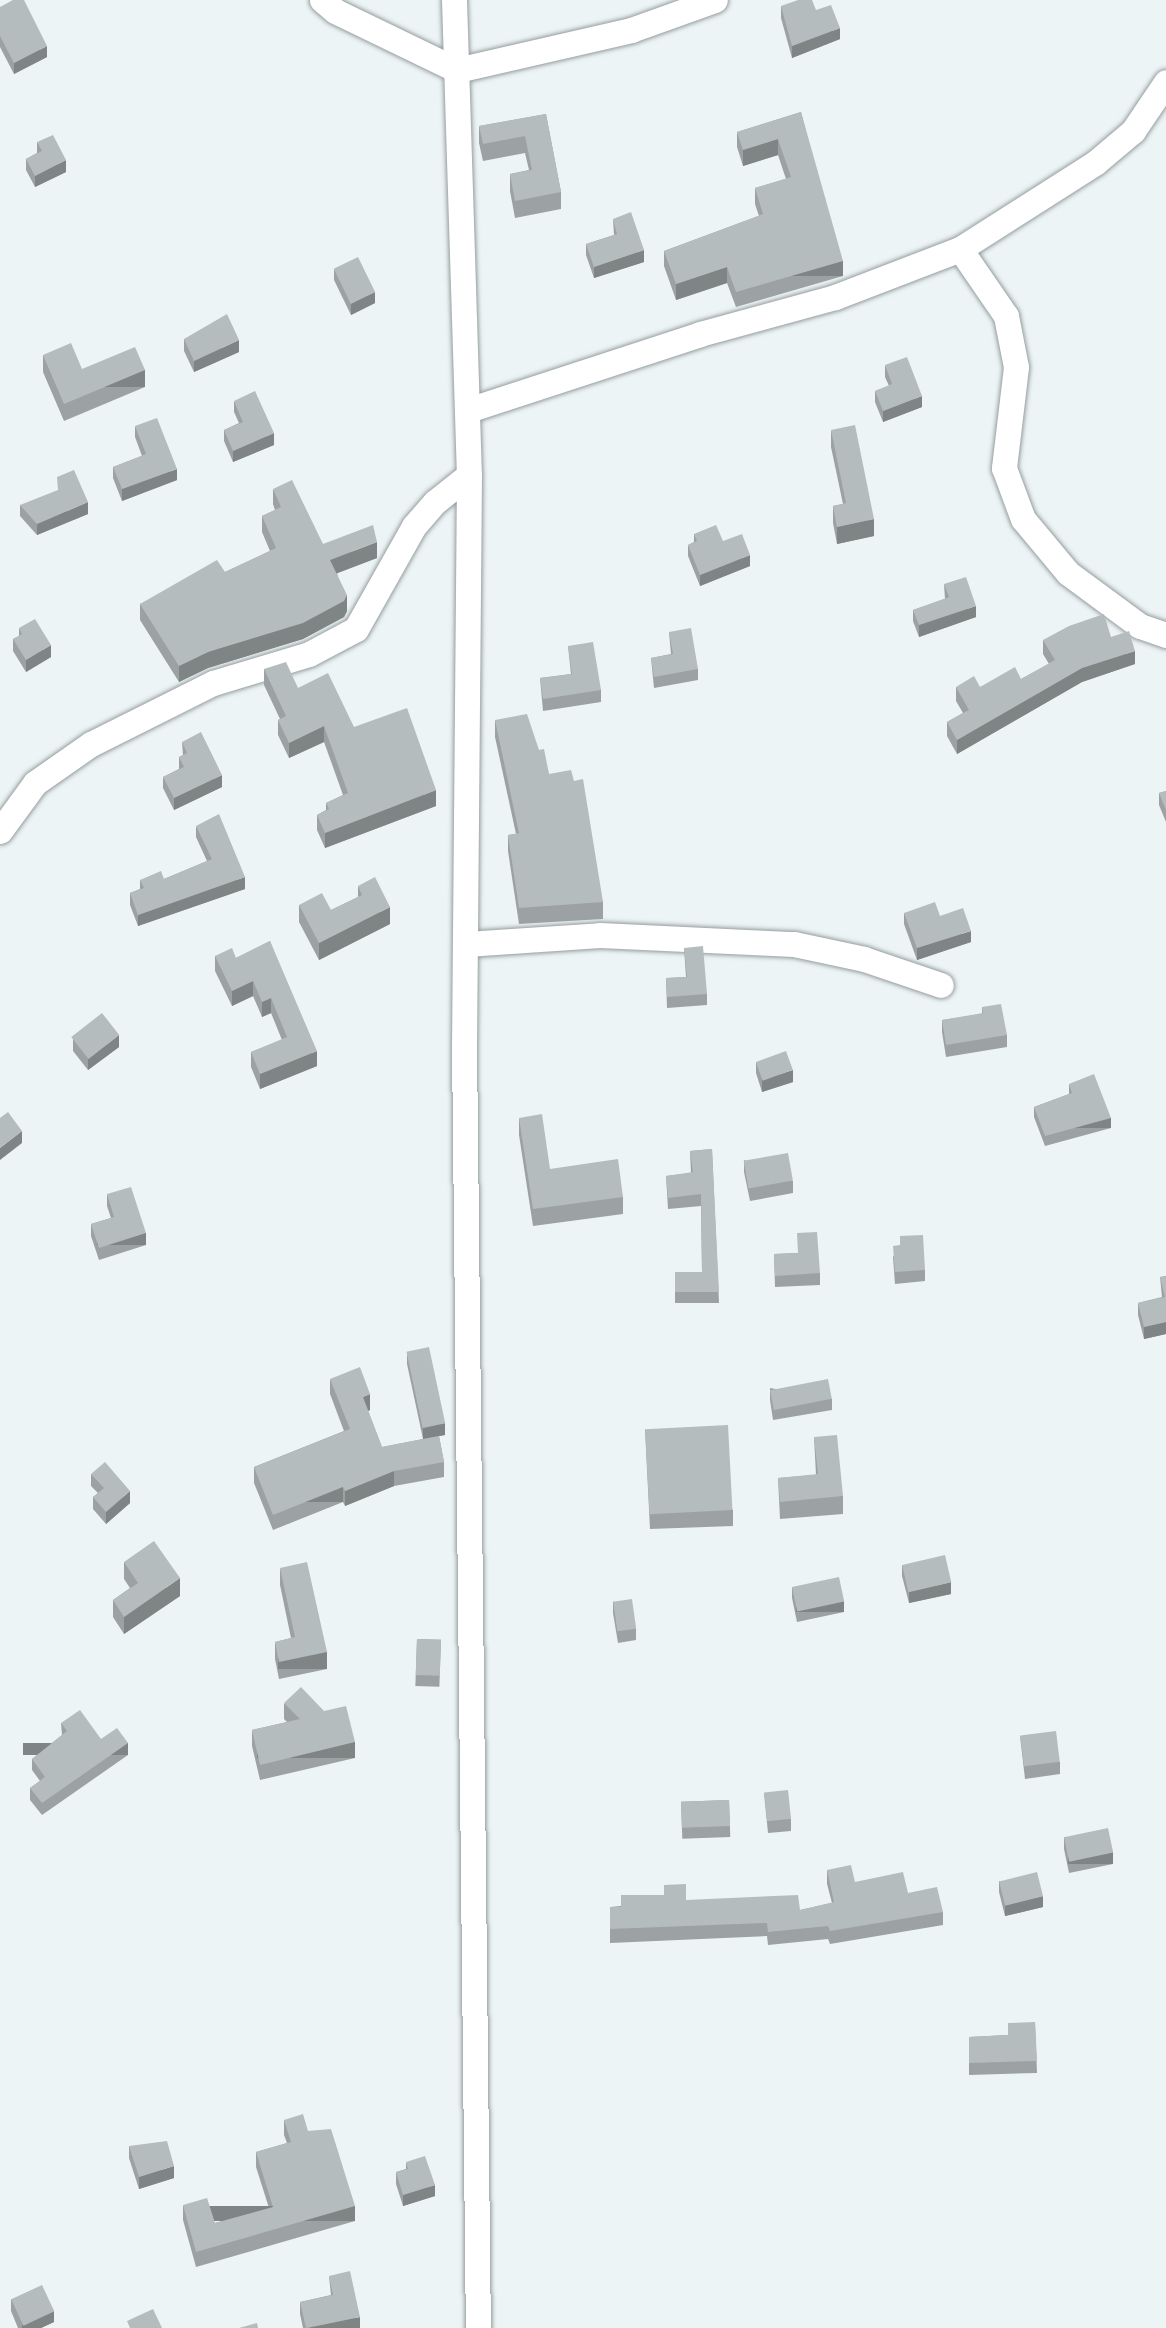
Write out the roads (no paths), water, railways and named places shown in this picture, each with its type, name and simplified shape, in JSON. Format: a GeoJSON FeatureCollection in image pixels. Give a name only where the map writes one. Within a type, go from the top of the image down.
{"type":"FeatureCollection","features":[{"type":"Feature","properties":{"kind":"street"},"geometry":{"type":"LineString","coordinates":[[322,0],[335,11],[456,70],[631,30],[714,0]]}},
{"type":"Feature","properties":{"kind":"street"},"geometry":{"type":"LineString","coordinates":[[454,0],[470,476],[466,944],[478,2328]]}},
{"type":"Feature","properties":{"kind":"street"},"geometry":{"type":"LineString","coordinates":[[468,410],[700,334],[835,297],[960,249],[1096,163],[1134,131],[1166,82]]}},
{"type":"Feature","properties":{"kind":"street"},"geometry":{"type":"LineString","coordinates":[[960,249],[1006,316],[1016,368],[1004,468],[1023,519],[1068,573],[1140,626],[1166,636]]}},
{"type":"Feature","properties":{"kind":"street"},"geometry":{"type":"LineString","coordinates":[[0,830],[35,784],[92,744],[213,684],[309,654],[356,629],[414,526],[435,502],[470,476]]}},
{"type":"Feature","properties":{"kind":"street"},"geometry":{"type":"LineString","coordinates":[[466,944],[600,935],[794,944],[864,959],[941,985]]}}]}
